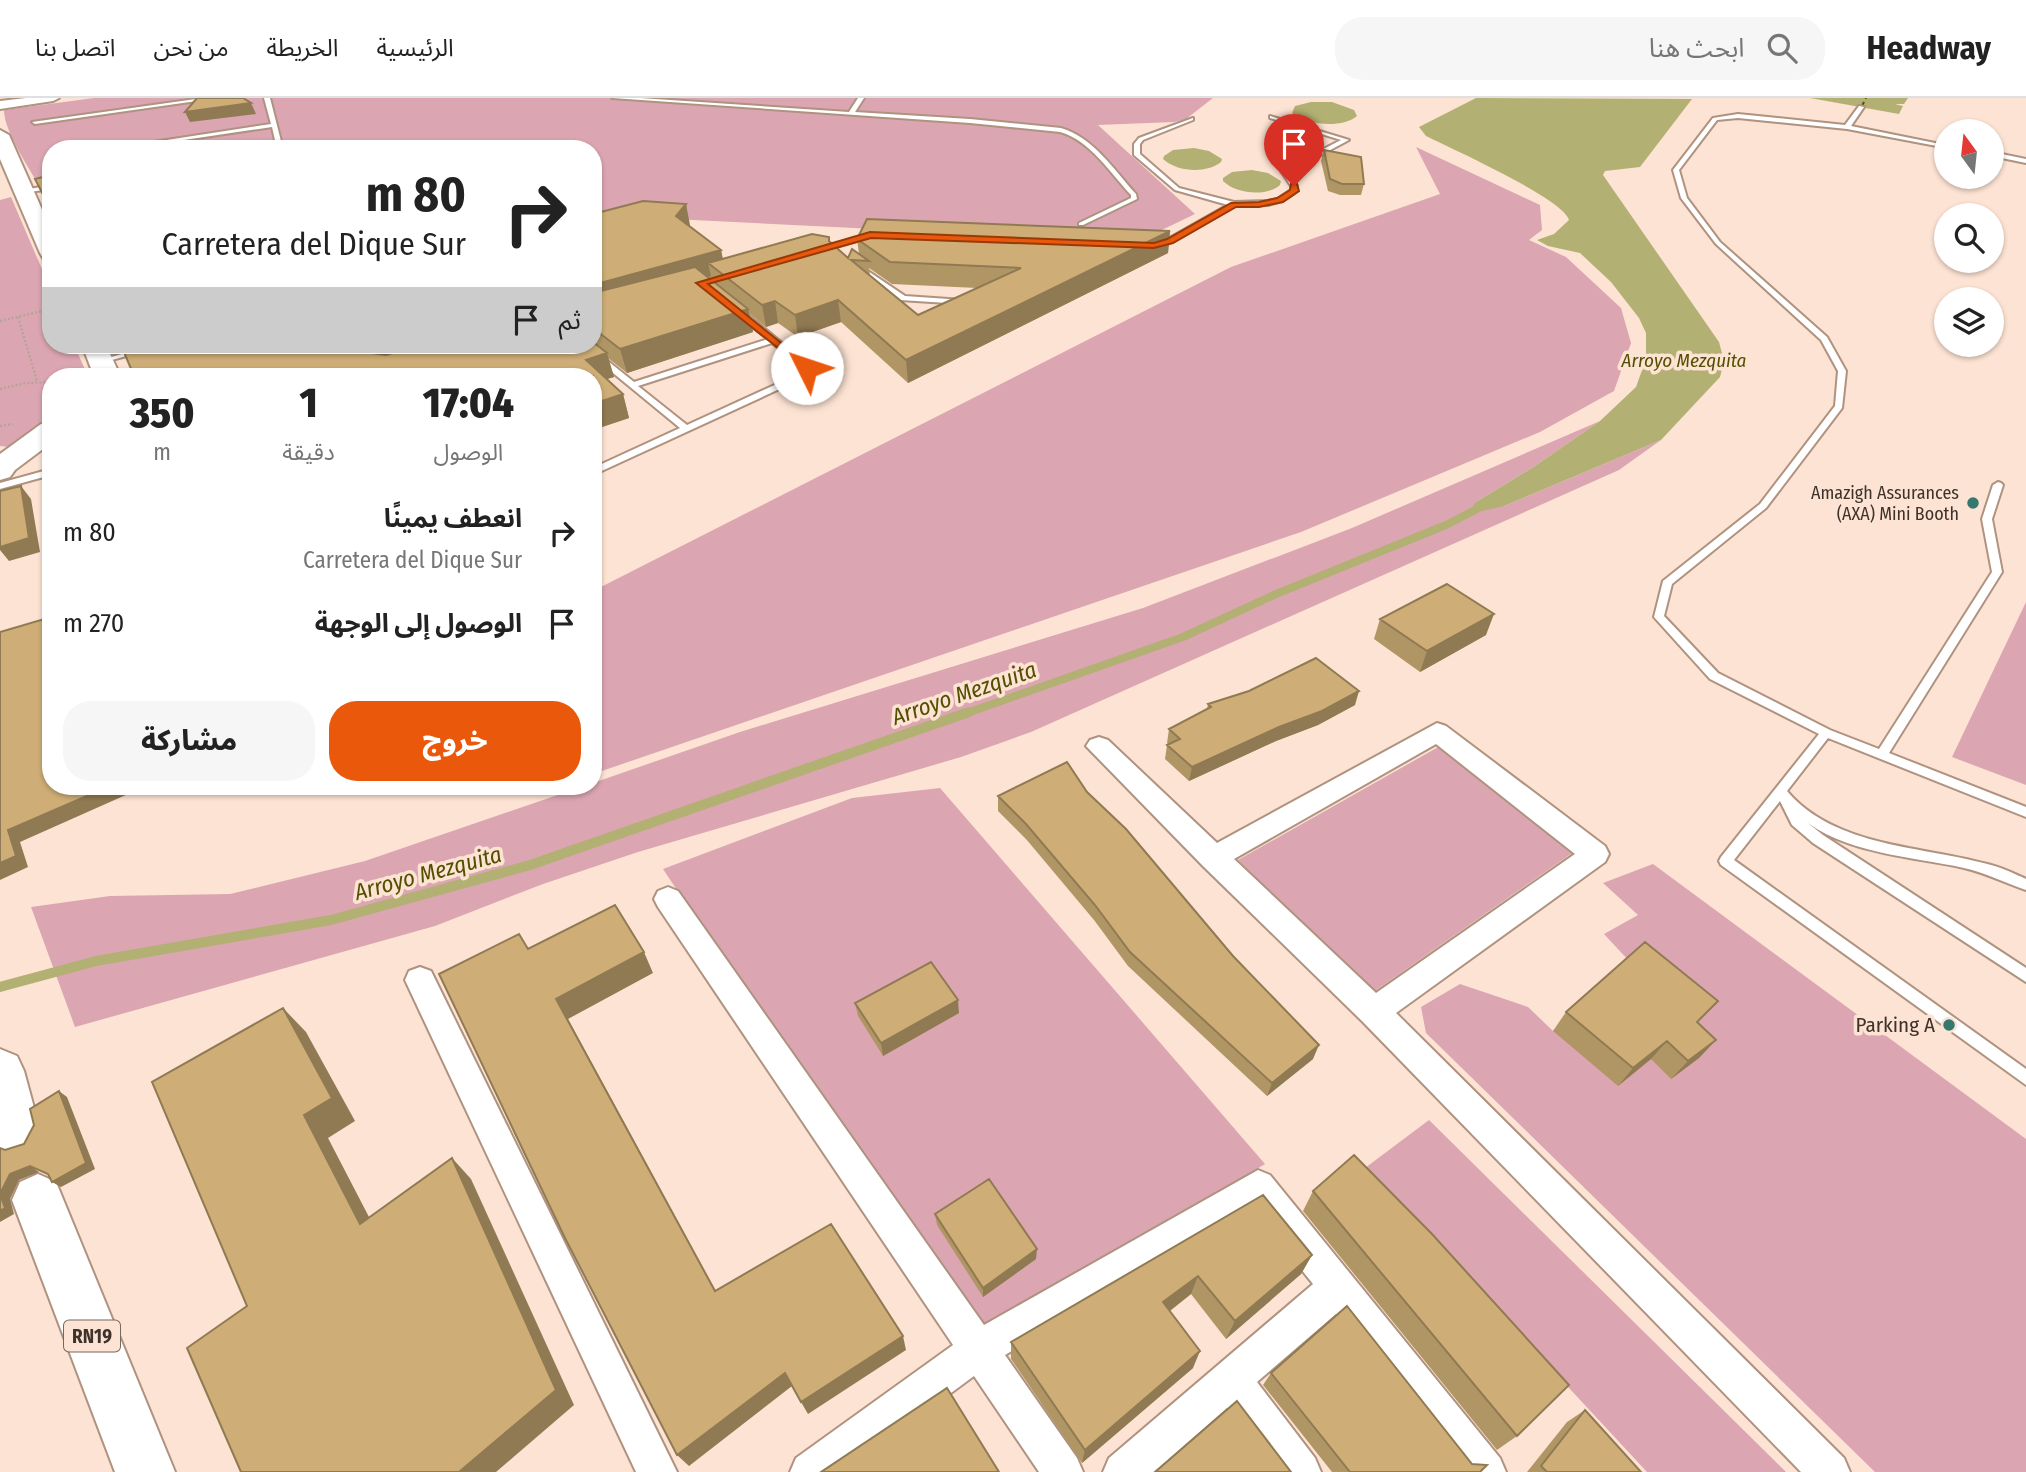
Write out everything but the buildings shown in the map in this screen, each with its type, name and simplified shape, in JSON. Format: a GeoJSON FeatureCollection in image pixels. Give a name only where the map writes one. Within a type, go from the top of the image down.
{"type":"FeatureCollection","features":[{"type":"Feature","properties":{"kind":"main road"},"geometry":{"type":"LineString","coordinates":[[0,135],[42,234]]}},
{"type":"Feature","properties":{"kind":"main road"},"geometry":{"type":"LineString","coordinates":[[0,195],[22,191]]}},
{"type":"Feature","properties":{"kind":"main road"},"geometry":{"type":"LineString","coordinates":[[2,473],[42,438]]}},
{"type":"Feature","properties":{"kind":"main road"},"geometry":{"type":"LineString","coordinates":[[0,1071],[15,1130]]}},
{"type":"Feature","properties":{"kind":"main road","name":"RN19"},"geometry":{"type":"LineString","coordinates":[[38,1200],[145,1472]]}},
{"type":"Feature","properties":{"kind":"street"},"geometry":{"type":"LineString","coordinates":[[0,105],[53,98]]}},
{"type":"Feature","properties":{"kind":"street"},"geometry":{"type":"LineString","coordinates":[[1213,858],[1437,732],[1595,854],[1374,1013]]}},
{"type":"Feature","properties":{"kind":"street"},"geometry":{"type":"LineString","coordinates":[[1099,746],[1374,1013],[1830,1472]]}},
{"type":"Feature","properties":{"kind":"street"},"geometry":{"type":"LineString","coordinates":[[668,899],[1063,1472]]}},
{"type":"Feature","properties":{"kind":"street"},"geometry":{"type":"LineString","coordinates":[[420,981],[657,1472]]}},
{"type":"Feature","properties":{"kind":"street"},"geometry":{"type":"LineString","coordinates":[[810,1472],[979,1349],[1258,1187],[1486,1472]]}},
{"type":"Feature","properties":{"kind":"street"},"geometry":{"type":"LineString","coordinates":[[1123,1472],[1338,1287]]}},
{"type":"Feature","properties":{"kind":"street"},"geometry":{"type":"LineString","coordinates":[[1231,1381],[1301,1472]]}},
{"type":"Feature","properties":{"kind":"lane"},"geometry":{"type":"LineString","coordinates":[[35,122],[215,98]]}},
{"type":"Feature","properties":{"kind":"lane"},"geometry":{"type":"LineString","coordinates":[[267,98],[277,140]]}},
{"type":"Feature","properties":{"kind":"lane"},"geometry":{"type":"LineString","coordinates":[[615,98],[1008,124],[1071,133],[1085,142],[1134,195],[1134,199],[1127,204],[1081,224]]}},
{"type":"Feature","properties":{"kind":"lane"},"geometry":{"type":"LineString","coordinates":[[851,113],[861,98]]}},
{"type":"Feature","properties":{"kind":"lane"},"geometry":{"type":"LineString","coordinates":[[1847,127],[1861,107]]}},
{"type":"Feature","properties":{"kind":"lane"},"geometry":{"type":"LineString","coordinates":[[1934,143],[1847,127],[1738,116],[1715,119],[1676,170],[1684,198],[1718,243],[1824,339],[1842,371],[1839,406],[1763,506],[1667,583],[1659,617],[1714,676],[1826,733],[2026,812]]}},
{"type":"Feature","properties":{"kind":"lane"},"geometry":{"type":"LineString","coordinates":[[1191,119],[1141,139],[1137,144],[1139,158],[1177,189],[1234,204],[1259,205],[1289,196],[1294,191],[1294,186],[1283,173],[1346,140],[1272,117]]}},
{"type":"Feature","properties":{"kind":"lane"},"geometry":{"type":"LineString","coordinates":[[171,140],[273,125]]}},
{"type":"Feature","properties":{"kind":"lane"},"geometry":{"type":"LineString","coordinates":[[2004,156],[2026,160]]}},
{"type":"Feature","properties":{"kind":"lane"},"geometry":{"type":"LineString","coordinates":[[22,191],[42,188]]}},
{"type":"Feature","properties":{"kind":"lane"},"geometry":{"type":"LineString","coordinates":[[1144,246],[1170,241],[1234,204]]}},
{"type":"Feature","properties":{"kind":"lane"},"geometry":{"type":"LineString","coordinates":[[804,254],[877,235]]}},
{"type":"Feature","properties":{"kind":"lane"},"geometry":{"type":"LineString","coordinates":[[830,247],[840,254]]}},
{"type":"Feature","properties":{"kind":"lane"},"geometry":{"type":"LineString","coordinates":[[850,261],[903,298],[970,302]]}},
{"type":"Feature","properties":{"kind":"lane"},"geometry":{"type":"LineString","coordinates":[[602,468],[807,373],[807,368],[732,307]]}},
{"type":"Feature","properties":{"kind":"lane"},"geometry":{"type":"LineString","coordinates":[[633,386],[774,340]]}},
{"type":"Feature","properties":{"kind":"lane"},"geometry":{"type":"LineString","coordinates":[[100,361],[127,354]]}},
{"type":"Feature","properties":{"kind":"lane"},"geometry":{"type":"LineString","coordinates":[[594,354],[686,429]]}},
{"type":"Feature","properties":{"kind":"lane"},"geometry":{"type":"LineString","coordinates":[[2,473],[42,472]]}},
{"type":"Feature","properties":{"kind":"lane"},"geometry":{"type":"LineString","coordinates":[[1882,755],[1997,572],[1987,519],[1998,485]]}},
{"type":"Feature","properties":{"kind":"lane"},"geometry":{"type":"LineString","coordinates":[[1826,733],[1726,861],[2026,1078]]}},
{"type":"Feature","properties":{"kind":"lane"},"geometry":{"type":"LineString","coordinates":[[1781,791],[1798,810],[1834,832],[1858,841],[1992,870],[2026,884]]}},
{"type":"Feature","properties":{"kind":"lane"},"geometry":{"type":"LineString","coordinates":[[1781,791],[1797,822],[1818,839],[2026,976]]}},
{"type":"Feature","properties":{"kind":"lane"},"geometry":{"type":"LineString","coordinates":[[2000,958],[2026,970]]}},
{"type":"Feature","properties":{"kind":"path"},"geometry":{"type":"LineString","coordinates":[[0,321],[42,311]]}},
{"type":"Feature","properties":{"kind":"path"},"geometry":{"type":"LineString","coordinates":[[18,317],[37,381]]}},
{"type":"Feature","properties":{"kind":"path"},"geometry":{"type":"LineString","coordinates":[[0,390],[42,381]]}},
{"type":"Feature","properties":{"kind":"shaded area"},"geometry":{"type":"Polygon","coordinates":[[[94,98],[1213,98],[1186,119],[1174,122],[1098,125],[1195,214],[1137,242],[602,215],[602,140],[42,140],[41,189],[8,129],[4,110],[94,98]]]}},
{"type":"Feature","properties":{"kind":"shaded area"},"geometry":{"type":"Polygon","coordinates":[[[1416,147],[1540,205],[1542,230],[1529,240],[1566,257],[1621,308],[1631,343],[1614,391],[1540,432],[1301,532],[602,771],[602,586],[1231,267],[1440,194],[1416,147]]]}},
{"type":"Feature","properties":{"kind":"shaded area"},"geometry":{"type":"Polygon","coordinates":[[[11,197],[42,269],[42,354],[78,354],[84,368],[42,368],[42,425],[9,447],[0,446],[0,200],[11,197]]]}},
{"type":"Feature","properties":{"kind":"shaded area"},"geometry":{"type":"Polygon","coordinates":[[[1600,421],[1535,466],[1476,502],[1504,506],[1661,440],[1619,470],[1031,732],[961,757],[638,852],[543,884],[435,926],[75,1027],[31,907],[110,896],[230,894],[365,861],[558,795],[602,795],[602,780],[740,732],[1143,608],[1352,528],[1600,421]]]}},
{"type":"Feature","properties":{"kind":"shaded area"},"geometry":{"type":"Polygon","coordinates":[[[2026,602],[2026,785],[1952,757],[2026,602]]]}},
{"type":"Feature","properties":{"kind":"shaded area"},"geometry":{"type":"Polygon","coordinates":[[[1440,746],[1575,851],[1372,993],[1238,860],[1440,746]]]}},
{"type":"Feature","properties":{"kind":"shaded area"},"geometry":{"type":"Polygon","coordinates":[[[940,788],[1265,1164],[977,1341],[663,869],[852,798],[940,788]]]}},
{"type":"Feature","properties":{"kind":"shaded area"},"geometry":{"type":"Polygon","coordinates":[[[1653,864],[2026,1139],[2026,1472],[1875,1472],[1426,1033],[1421,1007],[1460,984],[1528,1007],[1553,1031],[1630,962],[1604,934],[1638,915],[1603,883],[1653,864]]]}},
{"type":"Feature","properties":{"kind":"shaded area"},"geometry":{"type":"Polygon","coordinates":[[[1429,1120],[1786,1472],[1647,1472],[1365,1168],[1429,1120]]]}},
{"type":"Feature","properties":{"kind":"water"},"geometry":{"type":"Polygon","coordinates":[[[1476,98],[1692,99],[1640,167],[1605,171],[1603,175],[1719,342],[1724,361],[1720,377],[1661,440],[1504,506],[1468,514],[1476,502],[1535,466],[1600,421],[1636,387],[1646,359],[1646,333],[1639,318],[1611,282],[1580,253],[1548,246],[1537,240],[1554,234],[1569,220],[1562,211],[1528,187],[1426,136],[1419,127],[1476,98]]]}},
{"type":"Feature","properties":{"kind":"water"},"geometry":{"type":"Polygon","coordinates":[[[1810,98],[1908,98],[1904,104],[1895,104],[1903,106],[1899,114],[1810,98]]]}},
{"type":"Feature","properties":{"kind":"water"},"geometry":{"type":"Polygon","coordinates":[[[1311,102],[1332,102],[1354,110],[1357,116],[1342,123],[1324,124],[1292,113],[1295,106],[1311,102]]]}},
{"type":"Feature","properties":{"kind":"water"},"geometry":{"type":"Polygon","coordinates":[[[1194,148],[1209,151],[1222,159],[1221,162],[1208,168],[1192,170],[1176,167],[1163,159],[1173,150],[1194,148]]]}},
{"type":"Feature","properties":{"kind":"water"},"geometry":{"type":"Polygon","coordinates":[[[1252,170],[1268,173],[1281,181],[1280,185],[1267,191],[1251,192],[1235,189],[1223,181],[1223,178],[1232,172],[1252,170]]]}},
{"type":"Feature","properties":{"kind":"waterway","name":"Arroyo Mezquita"},"geometry":{"type":"LineString","coordinates":[[964,714],[1183,637],[1276,594],[1446,525],[1477,509]]}},
{"type":"Feature","properties":{"kind":"waterway","name":"Arroyo Mezquita"},"geometry":{"type":"LineString","coordinates":[[0,987],[96,961],[331,920],[530,865],[969,712]]}},
{"type":"Feature","properties":{"kind":"ferry route"},"geometry":{"type":"LineString","coordinates":[[1862,106],[1866,98]]}},
{"type":"Feature","properties":{"kind":"place","name":"Amazigh Assurances (AXA) Mini Booth"},"geometry":{"type":"Point","coordinates":[1973,503]}},
{"type":"Feature","properties":{"kind":"place","name":"Parking A"},"geometry":{"type":"Point","coordinates":[1949,1025]}},
{"type":"Feature","properties":{"kind":"route"},"geometry":{"type":"LineString","coordinates":[[807,368],[701,283],[870,235],[1144,246],[1163,244],[1234,204],[1259,205],[1280,200],[1289,196],[1294,191],[1294,186]]}}]}
